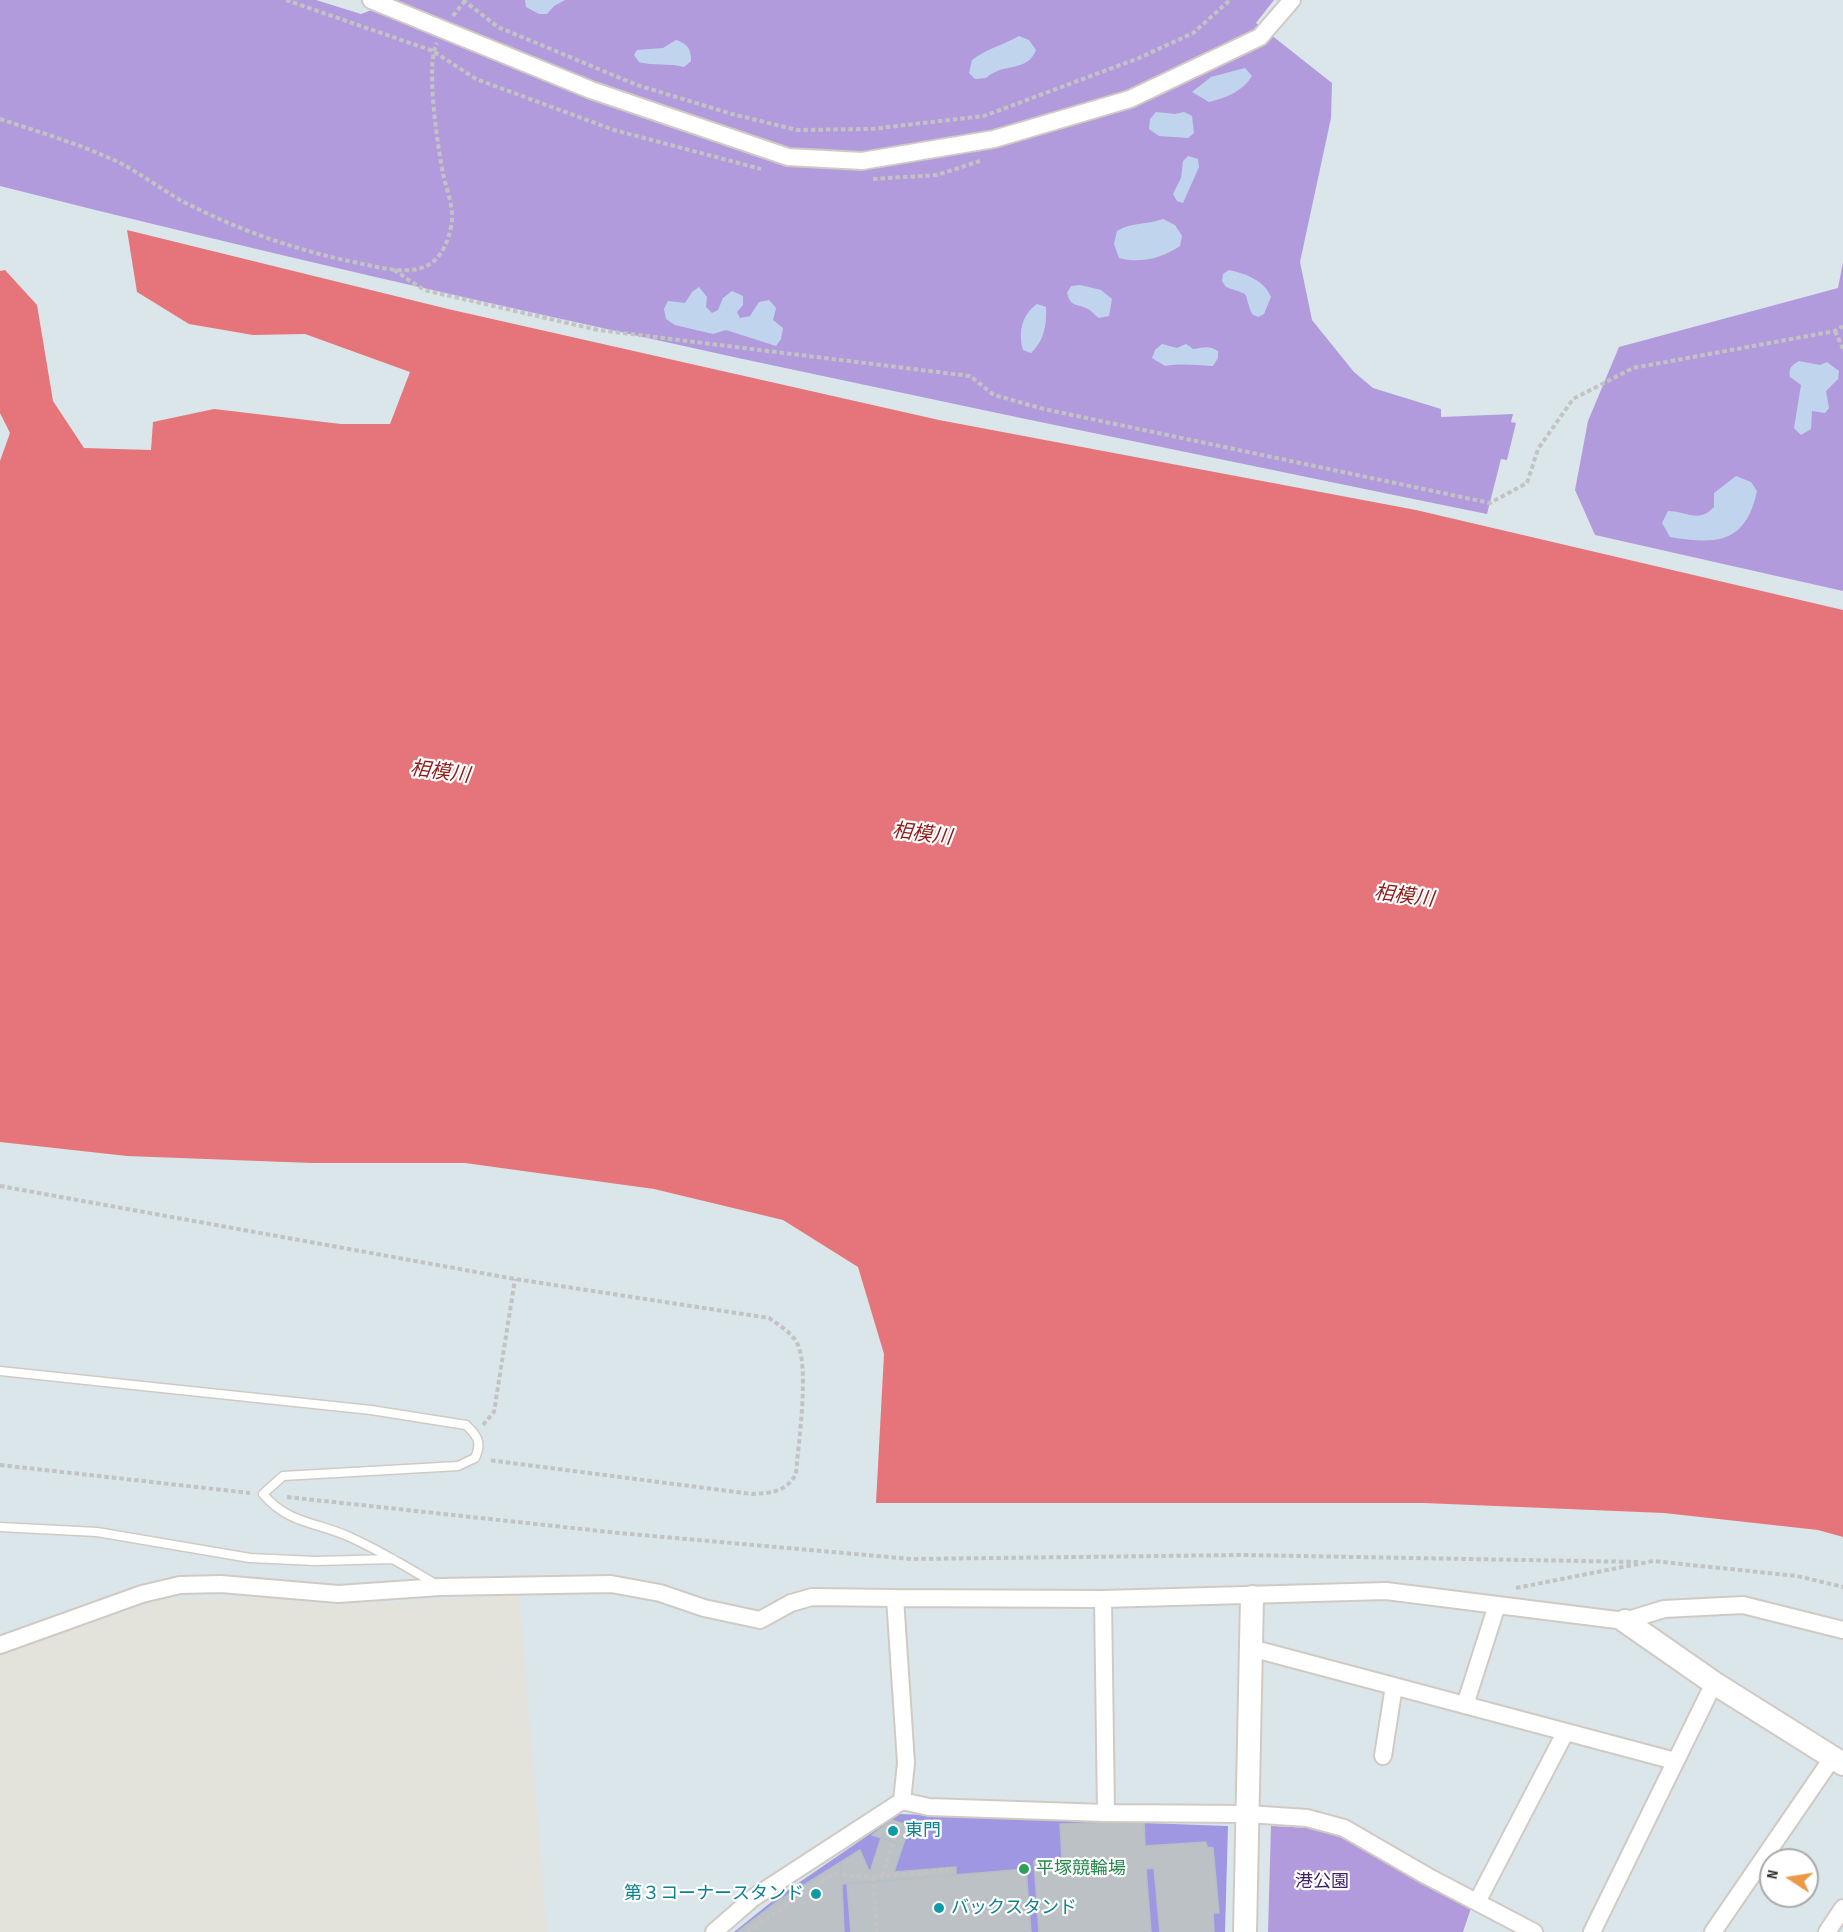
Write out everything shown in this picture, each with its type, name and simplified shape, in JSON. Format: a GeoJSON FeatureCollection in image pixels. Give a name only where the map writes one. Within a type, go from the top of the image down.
{"type":"FeatureCollection","features":[{"type":"Feature","properties":{"kind":"street"},"geometry":{"type":"LineString","coordinates":[[371,0],[591,90],[788,157],[862,161],[994,139],[1130,99],[1260,38],[1292,0]]}},
{"type":"Feature","properties":{"kind":"street"},"geometry":{"type":"LineString","coordinates":[[0,1645],[142,1594],[180,1585],[221,1584],[338,1594],[440,1587],[611,1584],[660,1593],[704,1608],[760,1620],[791,1603],[812,1597],[1103,1599],[1252,1597],[1386,1591],[1625,1621],[1664,1609],[1743,1605],[1843,1630]]}},
{"type":"Feature","properties":{"kind":"street"},"geometry":{"type":"LineString","coordinates":[[1245,1932],[1252,1597]]}},
{"type":"Feature","properties":{"kind":"street"},"geometry":{"type":"LineString","coordinates":[[896,1598],[906,1763],[902,1801]]}},
{"type":"Feature","properties":{"kind":"street"},"geometry":{"type":"LineString","coordinates":[[1103,1599],[1106,1813]]}},
{"type":"Feature","properties":{"kind":"street"},"geometry":{"type":"LineString","coordinates":[[1465,1704],[1494,1605]]}},
{"type":"Feature","properties":{"kind":"street"},"geometry":{"type":"LineString","coordinates":[[1625,1621],[1714,1683],[1838,1761],[1713,1932]]}},
{"type":"Feature","properties":{"kind":"street"},"geometry":{"type":"LineString","coordinates":[[1251,1648],[1675,1761]]}},
{"type":"Feature","properties":{"kind":"street"},"geometry":{"type":"LineString","coordinates":[[1592,1932],[1714,1683]]}},
{"type":"Feature","properties":{"kind":"street"},"geometry":{"type":"LineString","coordinates":[[1383,1756],[1394,1686]]}},
{"type":"Feature","properties":{"kind":"street"},"geometry":{"type":"LineString","coordinates":[[1478,1902],[1565,1733]]}},
{"type":"Feature","properties":{"kind":"street"},"geometry":{"type":"LineString","coordinates":[[714,1932],[753,1898],[902,1801],[928,1807],[1106,1813],[1248,1814],[1307,1818],[1344,1828],[1534,1932]]}},
{"type":"Feature","properties":{"kind":"street"},"geometry":{"type":"LineString","coordinates":[[1827,1932],[1843,1908]]}},
{"type":"Feature","properties":{"kind":"lane"},"geometry":{"type":"LineString","coordinates":[[0,1371],[371,1410],[466,1425],[474,1432],[480,1447],[475,1458],[458,1466],[283,1476],[263,1494],[276,1510],[299,1521],[350,1536],[395,1559],[440,1587]]}},
{"type":"Feature","properties":{"kind":"lane"},"geometry":{"type":"LineString","coordinates":[[0,1527],[97,1532],[250,1558],[316,1562],[395,1559]]}},
{"type":"Feature","properties":{"kind":"path"},"geometry":{"type":"LineString","coordinates":[[286,0],[433,51],[476,79],[614,130],[772,171]]}},
{"type":"Feature","properties":{"kind":"path"},"geometry":{"type":"LineString","coordinates":[[447,25],[463,1],[498,27],[637,85],[732,114],[797,130],[871,129],[984,116],[1139,58],[1193,33],[1230,0]]}},
{"type":"Feature","properties":{"kind":"path"},"geometry":{"type":"LineString","coordinates":[[0,119],[110,158],[180,200],[270,241],[328,257],[394,270],[424,269],[441,255],[451,226],[450,200],[443,172],[433,100],[433,51],[443,34]]}},
{"type":"Feature","properties":{"kind":"path"},"geometry":{"type":"LineString","coordinates":[[864,178],[893,179],[937,175],[984,159]]}},
{"type":"Feature","properties":{"kind":"path"},"geometry":{"type":"LineString","coordinates":[[394,270],[424,290],[598,330],[970,375],[994,395],[1044,410],[1490,503],[1527,483],[1538,449],[1573,399],[1633,368],[1843,327]]}},
{"type":"Feature","properties":{"kind":"path"},"geometry":{"type":"LineString","coordinates":[[1835,330],[1843,349]]}},
{"type":"Feature","properties":{"kind":"path"},"geometry":{"type":"LineString","coordinates":[[0,1186],[515,1279],[770,1318],[796,1340],[802,1353],[802,1391],[796,1474],[789,1486],[773,1493],[752,1494],[575,1473],[475,1458]]}},
{"type":"Feature","properties":{"kind":"path"},"geometry":{"type":"LineString","coordinates":[[474,1432],[487,1422],[494,1412],[515,1279]]}},
{"type":"Feature","properties":{"kind":"path"},"geometry":{"type":"LineString","coordinates":[[0,1465],[619,1533],[911,1558],[1242,1555],[1653,1561],[1797,1576],[1843,1587]]}},
{"type":"Feature","properties":{"kind":"path"},"geometry":{"type":"LineString","coordinates":[[1494,1605],[1514,1588],[1638,1562]]}},
{"type":"Feature","properties":{"kind":"path"},"geometry":{"type":"LineString","coordinates":[[882,1876],[901,1820]]}},
{"type":"Feature","properties":{"kind":"path"},"geometry":{"type":"LineString","coordinates":[[747,1932],[833,1874],[873,1877],[948,1870]]}},
{"type":"Feature","properties":{"kind":"path"},"geometry":{"type":"LineString","coordinates":[[873,1877],[877,1932]]}},
{"type":"Feature","properties":{"kind":"shaded area"},"geometry":{"type":"Polygon","coordinates":[[[519,1595],[547,1932],[0,1932],[0,1653],[163,1599],[257,1597],[329,1605],[519,1595]]]}},
{"type":"Feature","properties":{"kind":"shaded area","name":"平塚競輪場"},"geometry":{"type":"Polygon","coordinates":[[[899,1814],[1228,1826],[1225,1932],[734,1932],[775,1899],[899,1814]]]}},
{"type":"Feature","properties":{"kind":"green space"},"geometry":{"type":"Polygon","coordinates":[[[0,0],[316,0],[361,14],[398,0],[1274,0],[1256,23],[1332,83],[1331,118],[1300,262],[1312,320],[1354,372],[1373,388],[1441,409],[1441,417],[1513,414],[1511,422],[1516,423],[1507,460],[1501,459],[1487,514],[742,359],[556,318],[370,276],[0,186],[0,0]]]}},
{"type":"Feature","properties":{"kind":"green space"},"geometry":{"type":"Polygon","coordinates":[[[1843,262],[1843,591],[1595,535],[1575,490],[1588,421],[1619,347],[1838,288],[1843,262]]]}},
{"type":"Feature","properties":{"kind":"green space","name":"港公園"},"geometry":{"type":"Polygon","coordinates":[[[1271,1826],[1309,1828],[1344,1837],[1471,1908],[1463,1932],[1268,1932],[1271,1826]]]}},
{"type":"Feature","properties":{"kind":"sand"},"geometry":{"type":"Polygon","coordinates":[[[525,0],[565,0],[554,6],[547,14],[539,14],[526,7],[525,0]]]}},
{"type":"Feature","properties":{"kind":"sand"},"geometry":{"type":"Polygon","coordinates":[[[1019,36],[1029,40],[1036,50],[1027,62],[1000,70],[986,78],[975,79],[969,73],[972,60],[1019,36]]]}},
{"type":"Feature","properties":{"kind":"sand"},"geometry":{"type":"Polygon","coordinates":[[[676,40],[686,45],[690,53],[691,61],[684,67],[639,62],[634,55],[637,50],[663,48],[676,40]]]}},
{"type":"Feature","properties":{"kind":"sand"},"geometry":{"type":"Polygon","coordinates":[[[1245,68],[1252,76],[1244,86],[1228,96],[1209,102],[1192,92],[1211,77],[1245,68]]]}},
{"type":"Feature","properties":{"kind":"sand"},"geometry":{"type":"Polygon","coordinates":[[[1156,112],[1175,114],[1184,112],[1192,116],[1194,133],[1188,138],[1159,136],[1149,129],[1150,119],[1156,112]]]}},
{"type":"Feature","properties":{"kind":"sand"},"geometry":{"type":"Polygon","coordinates":[[[1188,156],[1198,159],[1199,167],[1183,203],[1177,201],[1173,194],[1181,178],[1183,161],[1188,156]]]}},
{"type":"Feature","properties":{"kind":"sand"},"geometry":{"type":"Polygon","coordinates":[[[1163,219],[1175,225],[1182,236],[1180,246],[1151,259],[1119,258],[1114,244],[1117,231],[1128,226],[1163,219]]]}},
{"type":"Feature","properties":{"kind":"sand"},"geometry":{"type":"Polygon","coordinates":[[[1229,270],[1254,279],[1268,291],[1271,297],[1264,314],[1258,317],[1252,314],[1245,295],[1226,287],[1222,281],[1223,274],[1229,270]]]}},
{"type":"Feature","properties":{"kind":"sand"},"geometry":{"type":"Polygon","coordinates":[[[1080,285],[1101,290],[1112,299],[1109,316],[1099,318],[1088,309],[1070,301],[1067,293],[1071,286],[1080,285]]]}},
{"type":"Feature","properties":{"kind":"sand"},"geometry":{"type":"Polygon","coordinates":[[[699,287],[707,297],[706,307],[712,313],[718,310],[723,298],[732,291],[743,296],[743,305],[737,312],[740,318],[750,316],[759,302],[769,300],[776,308],[773,320],[783,328],[781,339],[776,346],[726,330],[713,334],[675,325],[666,319],[664,309],[668,301],[685,303],[692,292],[699,287]]]}},
{"type":"Feature","properties":{"kind":"sand"},"geometry":{"type":"Polygon","coordinates":[[[1037,304],[1046,307],[1046,320],[1042,338],[1031,353],[1023,350],[1021,330],[1028,313],[1037,304]]]}},
{"type":"Feature","properties":{"kind":"sand"},"geometry":{"type":"Polygon","coordinates":[[[1162,344],[1177,348],[1186,344],[1193,349],[1211,348],[1218,351],[1218,358],[1213,366],[1183,364],[1165,366],[1152,358],[1155,350],[1162,344]]]}},
{"type":"Feature","properties":{"kind":"sand"},"geometry":{"type":"Polygon","coordinates":[[[1799,361],[1820,365],[1827,362],[1839,371],[1838,379],[1826,391],[1829,408],[1825,413],[1812,411],[1811,429],[1801,435],[1794,428],[1801,385],[1790,377],[1791,367],[1799,361]]]}},
{"type":"Feature","properties":{"kind":"sand"},"geometry":{"type":"Polygon","coordinates":[[[1736,476],[1751,482],[1757,491],[1752,508],[1737,531],[1715,540],[1670,537],[1662,523],[1668,511],[1703,515],[1714,507],[1714,493],[1736,476]]]}},
{"type":"Feature","properties":{"kind":"water","name":"相模川"},"geometry":{"type":"Polygon","coordinates":[[[127,230],[448,309],[939,420],[1416,510],[1843,610],[1843,1537],[1818,1530],[1664,1513],[1424,1503],[876,1503],[884,1354],[858,1267],[783,1220],[654,1189],[465,1163],[312,1163],[127,1156],[0,1142],[0,461],[10,433],[0,413],[0,271],[5,270],[37,305],[53,401],[84,448],[151,450],[153,422],[214,409],[341,424],[390,424],[410,372],[305,334],[253,335],[189,324],[137,292],[127,230]]]}},
{"type":"Feature","properties":{"kind":"building","name":"東門"},"geometry":{"type":"Polygon","coordinates":[[[892,1820],[910,1826],[903,1845],[872,1835],[892,1820]]]}},
{"type":"Feature","properties":{"kind":"building"},"geometry":{"type":"Polygon","coordinates":[[[1144,1821],[1145,1846],[1206,1842],[1207,1847],[1213,1848],[1219,1913],[1213,1913],[1214,1932],[1160,1932],[1154,1868],[1146,1869],[1151,1932],[1039,1932],[1034,1861],[1062,1858],[1060,1824],[1144,1821]]]}},
{"type":"Feature","properties":{"kind":"building"},"geometry":{"type":"Polygon","coordinates":[[[881,1838],[903,1845],[894,1872],[956,1867],[956,1875],[842,1884],[841,1862],[860,1850],[869,1871],[881,1838]]]}},
{"type":"Feature","properties":{"kind":"building","name":"第３コーナースタンド"},"geometry":{"type":"Polygon","coordinates":[[[841,1862],[844,1932],[737,1932],[775,1903],[841,1862]]]}},
{"type":"Feature","properties":{"kind":"building","name":"バックスタンド"},"geometry":{"type":"Polygon","coordinates":[[[1026,1869],[1031,1932],[851,1932],[847,1884],[1026,1869]]]}},
{"type":"Feature","properties":{"kind":"place","name":"東門"},"geometry":{"type":"Point","coordinates":[893,1831]}},
{"type":"Feature","properties":{"kind":"place","name":"平塚競輪場"},"geometry":{"type":"Point","coordinates":[1024,1869]}},
{"type":"Feature","properties":{"kind":"place","name":"第３コーナースタンド"},"geometry":{"type":"Point","coordinates":[816,1894]}},
{"type":"Feature","properties":{"kind":"place","name":"バックスタンド"},"geometry":{"type":"Point","coordinates":[939,1908]}}]}
